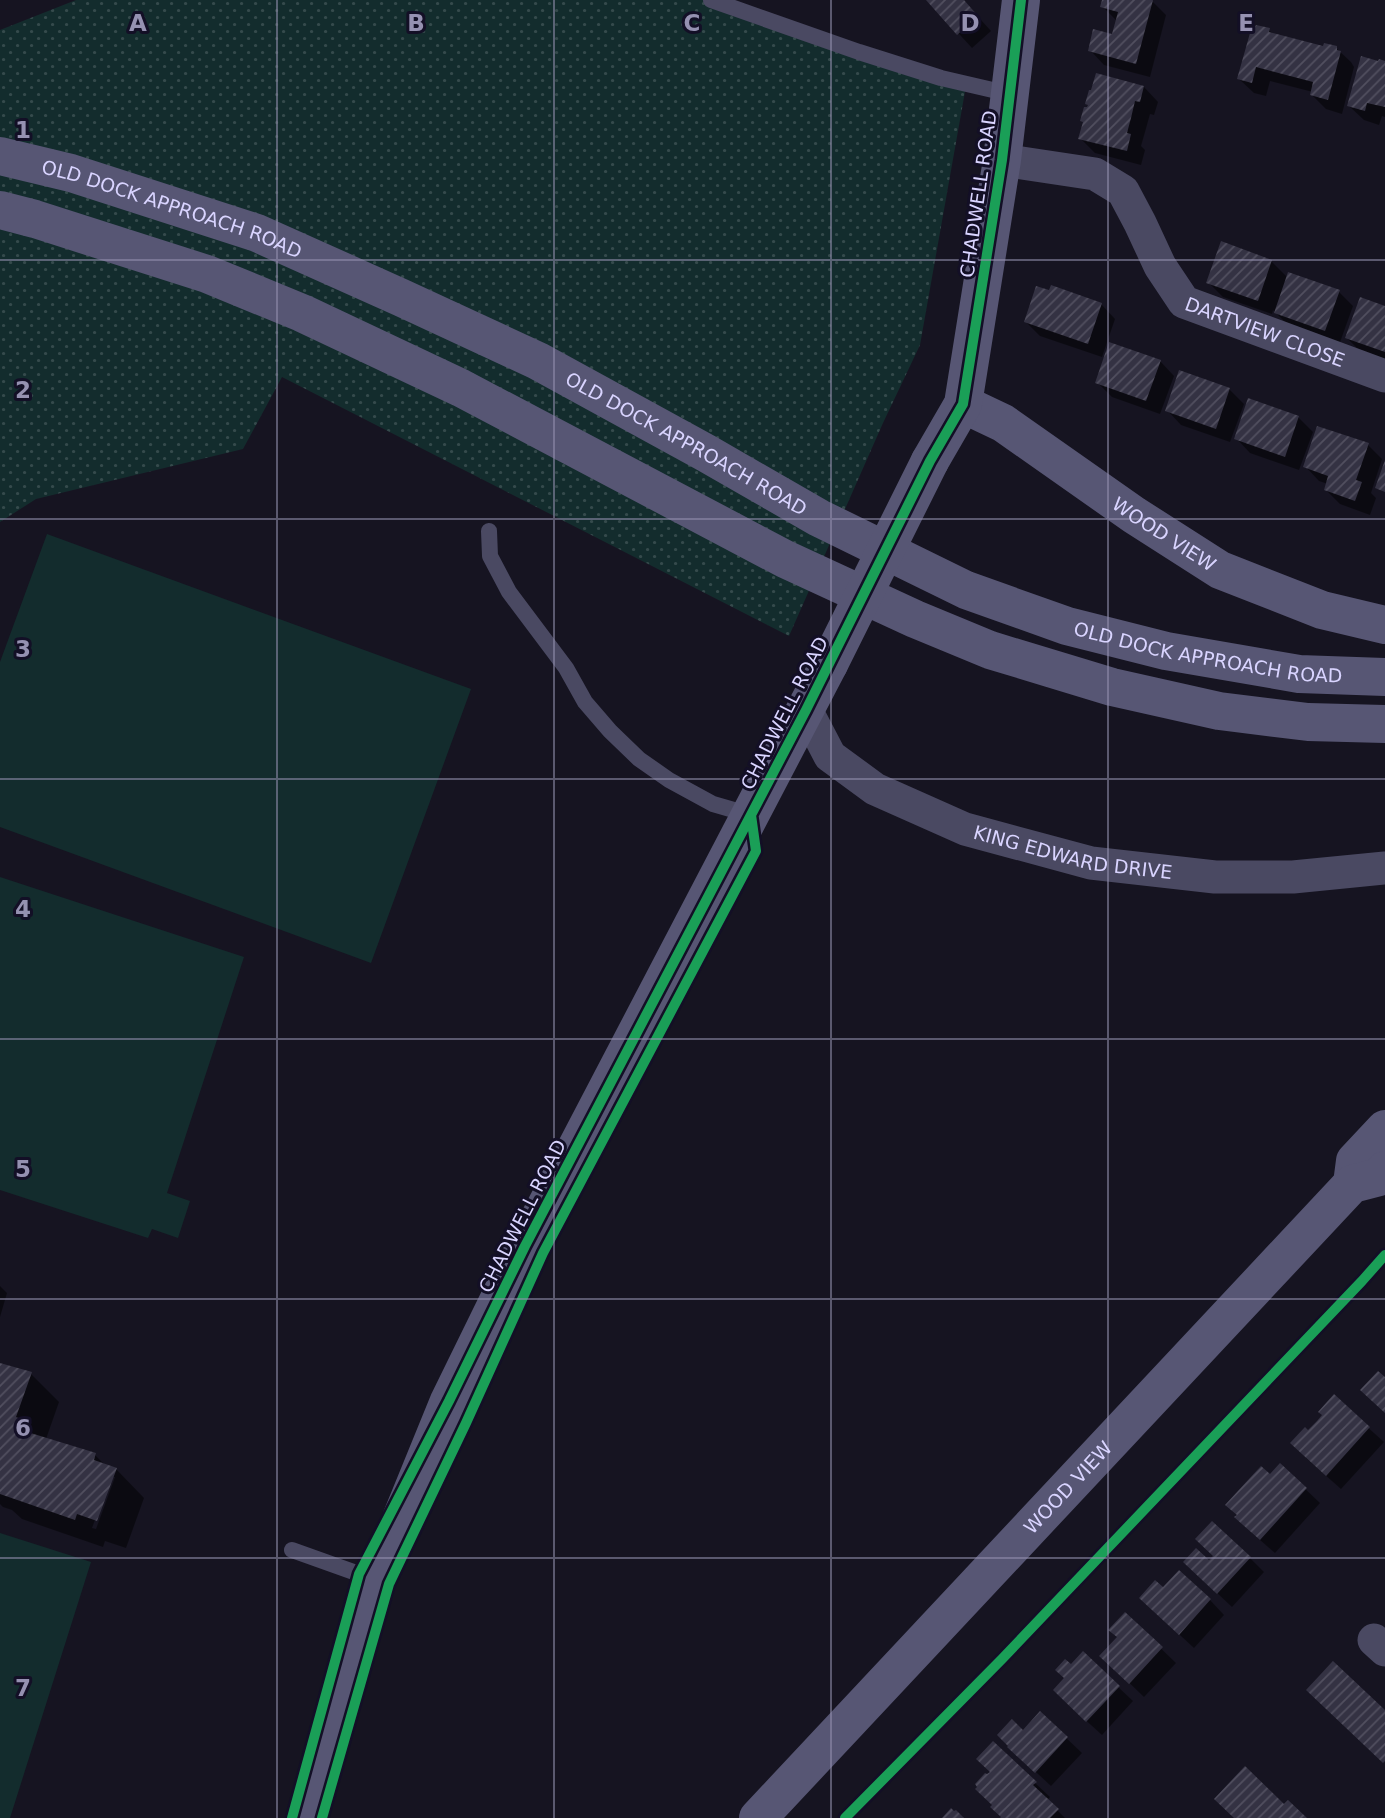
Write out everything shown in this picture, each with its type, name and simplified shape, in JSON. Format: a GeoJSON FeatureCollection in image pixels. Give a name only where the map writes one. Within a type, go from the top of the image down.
{"type":"FeatureCollection","features":[{"type":"Feature","properties":{"kind":"street","name":"CHADWELL ROAD"},"geometry":{"type":"LineString","coordinates":[[309,1818],[376,1580],[449,1401],[525,1246],[806,710],[930,461],[963,404],[1002,160],[1021,0]]}},
{"type":"Feature","properties":{"kind":"street","name":"OLD DOCK APPROACH ROAD"},"geometry":{"type":"LineString","coordinates":[[0,156],[71,173],[257,233],[402,298],[538,361],[819,518],[966,590],[1067,626],[1166,651],[1299,674],[1385,677]]}},
{"type":"Feature","properties":{"kind":"street","name":"DARTVIEW CLOSE"},"geometry":{"type":"LineString","coordinates":[[1002,160],[1095,174],[1123,191],[1160,266],[1184,302],[1385,376]]}},
{"type":"Feature","properties":{"kind":"street"},"geometry":{"type":"LineString","coordinates":[[0,210],[207,274],[302,313],[461,388],[785,559],[990,650],[1112,687],[1219,711],[1308,722],[1385,724]]}},
{"type":"Feature","properties":{"kind":"street","name":"WOOD VIEW"},"geometry":{"type":"LineString","coordinates":[[963,404],[1003,423],[1134,515],[1220,570],[1322,610],[1385,625]]}},
{"type":"Feature","properties":{"kind":"street","name":"KING EDWARD DRIVE"},"geometry":{"type":"LineString","coordinates":[[806,710],[830,756],[875,789],[965,829],[1091,863],[1215,877],[1293,877],[1385,868]]}},
{"type":"Feature","properties":{"kind":"street"},"geometry":{"type":"LineString","coordinates":[[1368,1177],[1355,1161],[1385,1129]]}},
{"type":"Feature","properties":{"kind":"street","name":"WOOD VIEW"},"geometry":{"type":"LineString","coordinates":[[758,1818],[1368,1177]]}},
{"type":"Feature","properties":{"kind":"lane"},"geometry":{"type":"LineString","coordinates":[[711,0],[941,78],[1010,94]]}},
{"type":"Feature","properties":{"kind":"lane"},"geometry":{"type":"LineString","coordinates":[[489,531],[490,556],[509,592],[566,668],[585,702],[610,731],[639,759],[669,780],[713,804],[751,815]]}},
{"type":"Feature","properties":{"kind":"lane"},"geometry":{"type":"LineString","coordinates":[[292,1550],[376,1580]]}},
{"type":"Feature","properties":{"kind":"green space"},"geometry":{"type":"Polygon","coordinates":[[[76,0],[727,0],[966,86],[920,345],[789,636],[282,377],[243,449],[36,499],[0,522],[0,30],[76,0]]]}},
{"type":"Feature","properties":{"kind":"green space"},"geometry":{"type":"Polygon","coordinates":[[[47,534],[471,689],[371,963],[0,827],[0,662],[47,534]]]}},
{"type":"Feature","properties":{"kind":"green space"},"geometry":{"type":"Polygon","coordinates":[[[0,877],[244,957],[167,1193],[190,1201],[178,1238],[152,1229],[148,1238],[0,1190],[0,877]]]}},
{"type":"Feature","properties":{"kind":"green space"},"geometry":{"type":"Polygon","coordinates":[[[0,1533],[91,1562],[10,1818],[0,1818],[0,1533]]]}},
{"type":"Feature","properties":{"kind":"building"},"geometry":{"type":"Polygon","coordinates":[[[926,0],[964,0],[978,16],[957,35],[926,0]]]}},
{"type":"Feature","properties":{"kind":"building"},"geometry":{"type":"Polygon","coordinates":[[[1102,0],[1153,0],[1136,64],[1088,51],[1093,29],[1112,34],[1118,12],[1100,7],[1102,0]]]}},
{"type":"Feature","properties":{"kind":"building"},"geometry":{"type":"Polygon","coordinates":[[[1252,26],[1270,28],[1269,32],[1323,46],[1324,43],[1337,46],[1337,50],[1341,51],[1328,100],[1310,95],[1313,82],[1256,67],[1252,83],[1237,79],[1252,26]]]}},
{"type":"Feature","properties":{"kind":"building"},"geometry":{"type":"Polygon","coordinates":[[[1361,56],[1385,61],[1385,107],[1367,103],[1365,111],[1347,106],[1361,56]]]}},
{"type":"Feature","properties":{"kind":"building"},"geometry":{"type":"Polygon","coordinates":[[[1096,73],[1144,86],[1140,102],[1135,101],[1127,133],[1131,134],[1127,151],[1078,139],[1083,122],[1080,121],[1084,107],[1088,105],[1085,104],[1096,73]]]}},
{"type":"Feature","properties":{"kind":"building"},"geometry":{"type":"Polygon","coordinates":[[[1221,241],[1272,260],[1258,301],[1206,283],[1221,241]]]}},
{"type":"Feature","properties":{"kind":"building"},"geometry":{"type":"Polygon","coordinates":[[[1288,272],[1340,290],[1325,331],[1274,313],[1288,272]]]}},
{"type":"Feature","properties":{"kind":"building"},"geometry":{"type":"Polygon","coordinates":[[[1051,285],[1102,303],[1088,344],[1024,322],[1036,286],[1049,290],[1051,285]]]}},
{"type":"Feature","properties":{"kind":"building"},"geometry":{"type":"Polygon","coordinates":[[[1360,297],[1385,306],[1385,352],[1345,338],[1360,297]]]}},
{"type":"Feature","properties":{"kind":"building"},"geometry":{"type":"Polygon","coordinates":[[[1109,342],[1161,360],[1146,401],[1095,383],[1109,342]]]}},
{"type":"Feature","properties":{"kind":"building"},"geometry":{"type":"Polygon","coordinates":[[[1179,370],[1230,388],[1216,429],[1165,411],[1179,370]]]}},
{"type":"Feature","properties":{"kind":"building"},"geometry":{"type":"Polygon","coordinates":[[[1248,398],[1299,416],[1285,457],[1234,439],[1248,398]]]}},
{"type":"Feature","properties":{"kind":"building"},"geometry":{"type":"Polygon","coordinates":[[[1317,426],[1369,443],[1356,480],[1362,482],[1355,501],[1324,490],[1328,476],[1303,467],[1317,426]]]}},
{"type":"Feature","properties":{"kind":"building"},"geometry":{"type":"Polygon","coordinates":[[[1385,460],[1385,492],[1375,488],[1385,460]]]}},
{"type":"Feature","properties":{"kind":"building"},"geometry":{"type":"Polygon","coordinates":[[[0,1363],[32,1372],[16,1417],[27,1421],[24,1431],[96,1453],[94,1460],[117,1468],[97,1521],[77,1514],[75,1520],[0,1494],[0,1363]]]}},
{"type":"Feature","properties":{"kind":"building"},"geometry":{"type":"Polygon","coordinates":[[[1378,1371],[1385,1377],[1385,1413],[1360,1390],[1378,1371]]]}},
{"type":"Feature","properties":{"kind":"building"},"geometry":{"type":"Polygon","coordinates":[[[1334,1394],[1370,1427],[1326,1476],[1290,1443],[1305,1427],[1308,1430],[1317,1421],[1322,1415],[1318,1412],[1334,1394]]]}},
{"type":"Feature","properties":{"kind":"building"},"geometry":{"type":"Polygon","coordinates":[[[1280,1463],[1307,1488],[1260,1540],[1234,1517],[1237,1515],[1225,1505],[1261,1466],[1270,1474],[1280,1463]]]}},
{"type":"Feature","properties":{"kind":"building"},"geometry":{"type":"Polygon","coordinates":[[[1212,1521],[1251,1557],[1217,1594],[1183,1562],[1196,1548],[1209,1560],[1213,1556],[1195,1539],[1212,1521]]]}},
{"type":"Feature","properties":{"kind":"building"},"geometry":{"type":"Polygon","coordinates":[[[1179,1570],[1211,1599],[1179,1635],[1139,1598],[1155,1580],[1163,1587],[1179,1570]]]}},
{"type":"Feature","properties":{"kind":"building"},"geometry":{"type":"Polygon","coordinates":[[[1125,1612],[1163,1647],[1129,1684],[1099,1656],[1117,1637],[1108,1630],[1125,1612]]]}},
{"type":"Feature","properties":{"kind":"building"},"geometry":{"type":"Polygon","coordinates":[[[1083,1651],[1120,1686],[1086,1722],[1053,1690],[1064,1678],[1055,1670],[1065,1659],[1071,1664],[1083,1651]]]}},
{"type":"Feature","properties":{"kind":"building"},"geometry":{"type":"Polygon","coordinates":[[[1333,1661],[1385,1710],[1383,1763],[1306,1690],[1333,1661]]]}},
{"type":"Feature","properties":{"kind":"building"},"geometry":{"type":"Polygon","coordinates":[[[1040,1711],[1068,1737],[1035,1773],[997,1735],[1012,1719],[1023,1730],[1040,1711]]]}},
{"type":"Feature","properties":{"kind":"building"},"geometry":{"type":"Polygon","coordinates":[[[993,1741],[1037,1782],[1033,1785],[1059,1809],[1050,1818],[1000,1818],[990,1807],[992,1805],[975,1789],[975,1784],[985,1773],[990,1772],[976,1759],[993,1741]]]}},
{"type":"Feature","properties":{"kind":"building"},"geometry":{"type":"Polygon","coordinates":[[[1245,1766],[1284,1804],[1288,1800],[1307,1818],[1234,1818],[1214,1799],[1245,1766]]]}},
{"type":"Feature","properties":{"kind":"building"},"geometry":{"type":"Polygon","coordinates":[[[951,1808],[956,1810],[964,1818],[942,1818],[951,1808]]]}},
{"type":"Feature","properties":{"kind":"cycle path"},"geometry":{"type":"LineString","coordinates":[[292,1818],[359,1574],[449,1401],[525,1246],[806,710],[930,461],[963,404],[1002,160],[1021,0]]}},
{"type":"Feature","properties":{"kind":"cycle path"},"geometry":{"type":"LineString","coordinates":[[322,1818],[389,1584],[543,1253],[756,851],[751,815]]}},
{"type":"Feature","properties":{"kind":"cycle path"},"geometry":{"type":"LineString","coordinates":[[845,1818],[1002,1659],[1385,1255]]}}]}
